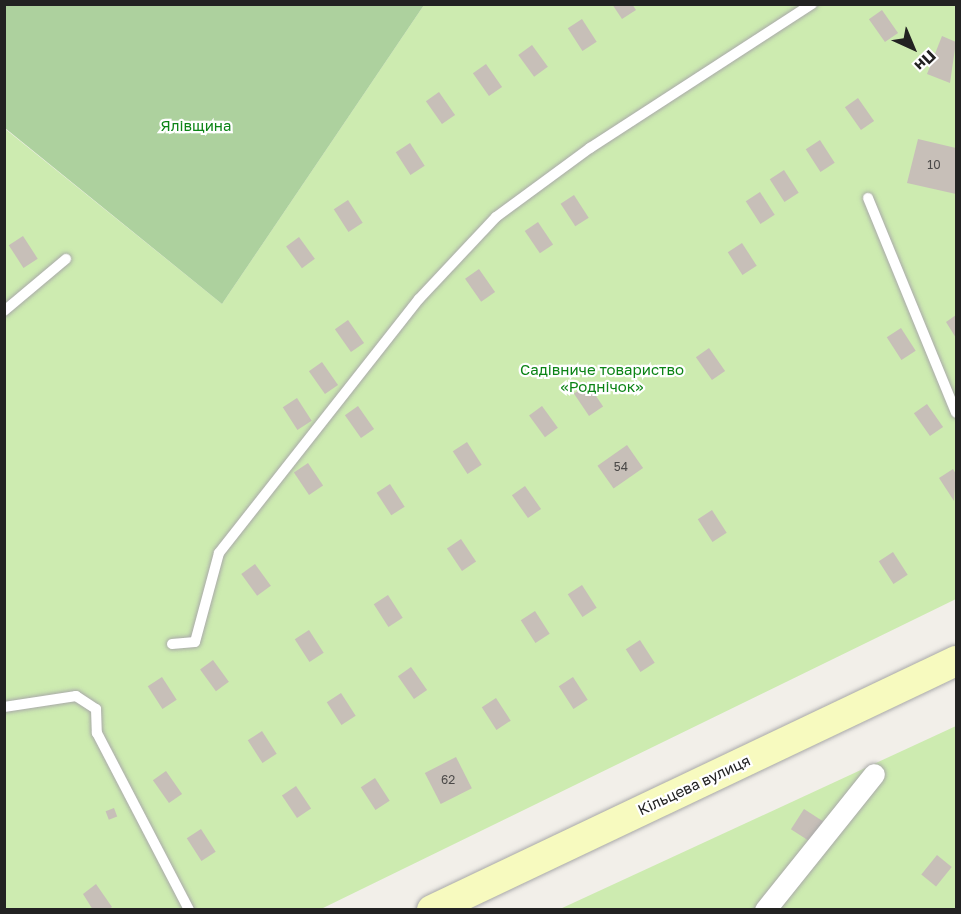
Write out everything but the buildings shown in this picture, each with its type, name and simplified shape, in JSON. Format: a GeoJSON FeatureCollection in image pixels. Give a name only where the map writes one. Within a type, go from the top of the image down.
{"type":"FeatureCollection","features":[{"type":"Feature","properties":{"kind":"main road","name":"Кільцева вулиця"},"geometry":{"type":"LineString","coordinates":[[432,909],[957,661]]}},
{"type":"Feature","properties":{"kind":"street"},"geometry":{"type":"LineString","coordinates":[[765,909],[874,774]]}},
{"type":"Feature","properties":{"kind":"lane"},"geometry":{"type":"LineString","coordinates":[[172,644],[195,642],[219,553],[419,299],[496,217],[590,148],[812,4]]}},
{"type":"Feature","properties":{"kind":"lane"},"geometry":{"type":"LineString","coordinates":[[868,198],[957,413]]}},
{"type":"Feature","properties":{"kind":"lane"},"geometry":{"type":"LineString","coordinates":[[4,311],[66,259]]}},
{"type":"Feature","properties":{"kind":"lane"},"geometry":{"type":"LineString","coordinates":[[4,707],[76,696],[96,709],[97,733],[189,909]]}},
{"type":"Feature","properties":{"kind":"green space","name":"Ялівщина"},"geometry":{"type":"Polygon","coordinates":[[[4,5],[424,5],[222,304],[5,128],[4,5]]]}},
{"type":"Feature","properties":{"kind":"green space","name":"Садівниче товариство «Роднічок»"},"geometry":{"type":"Polygon","coordinates":[[[424,5],[956,5],[956,599],[321,909],[5,909],[4,128],[222,304],[424,5]]]}},
{"type":"Feature","properties":{"kind":"green space"},"geometry":{"type":"Polygon","coordinates":[[[956,726],[956,909],[560,909],[956,726]]]}}]}
